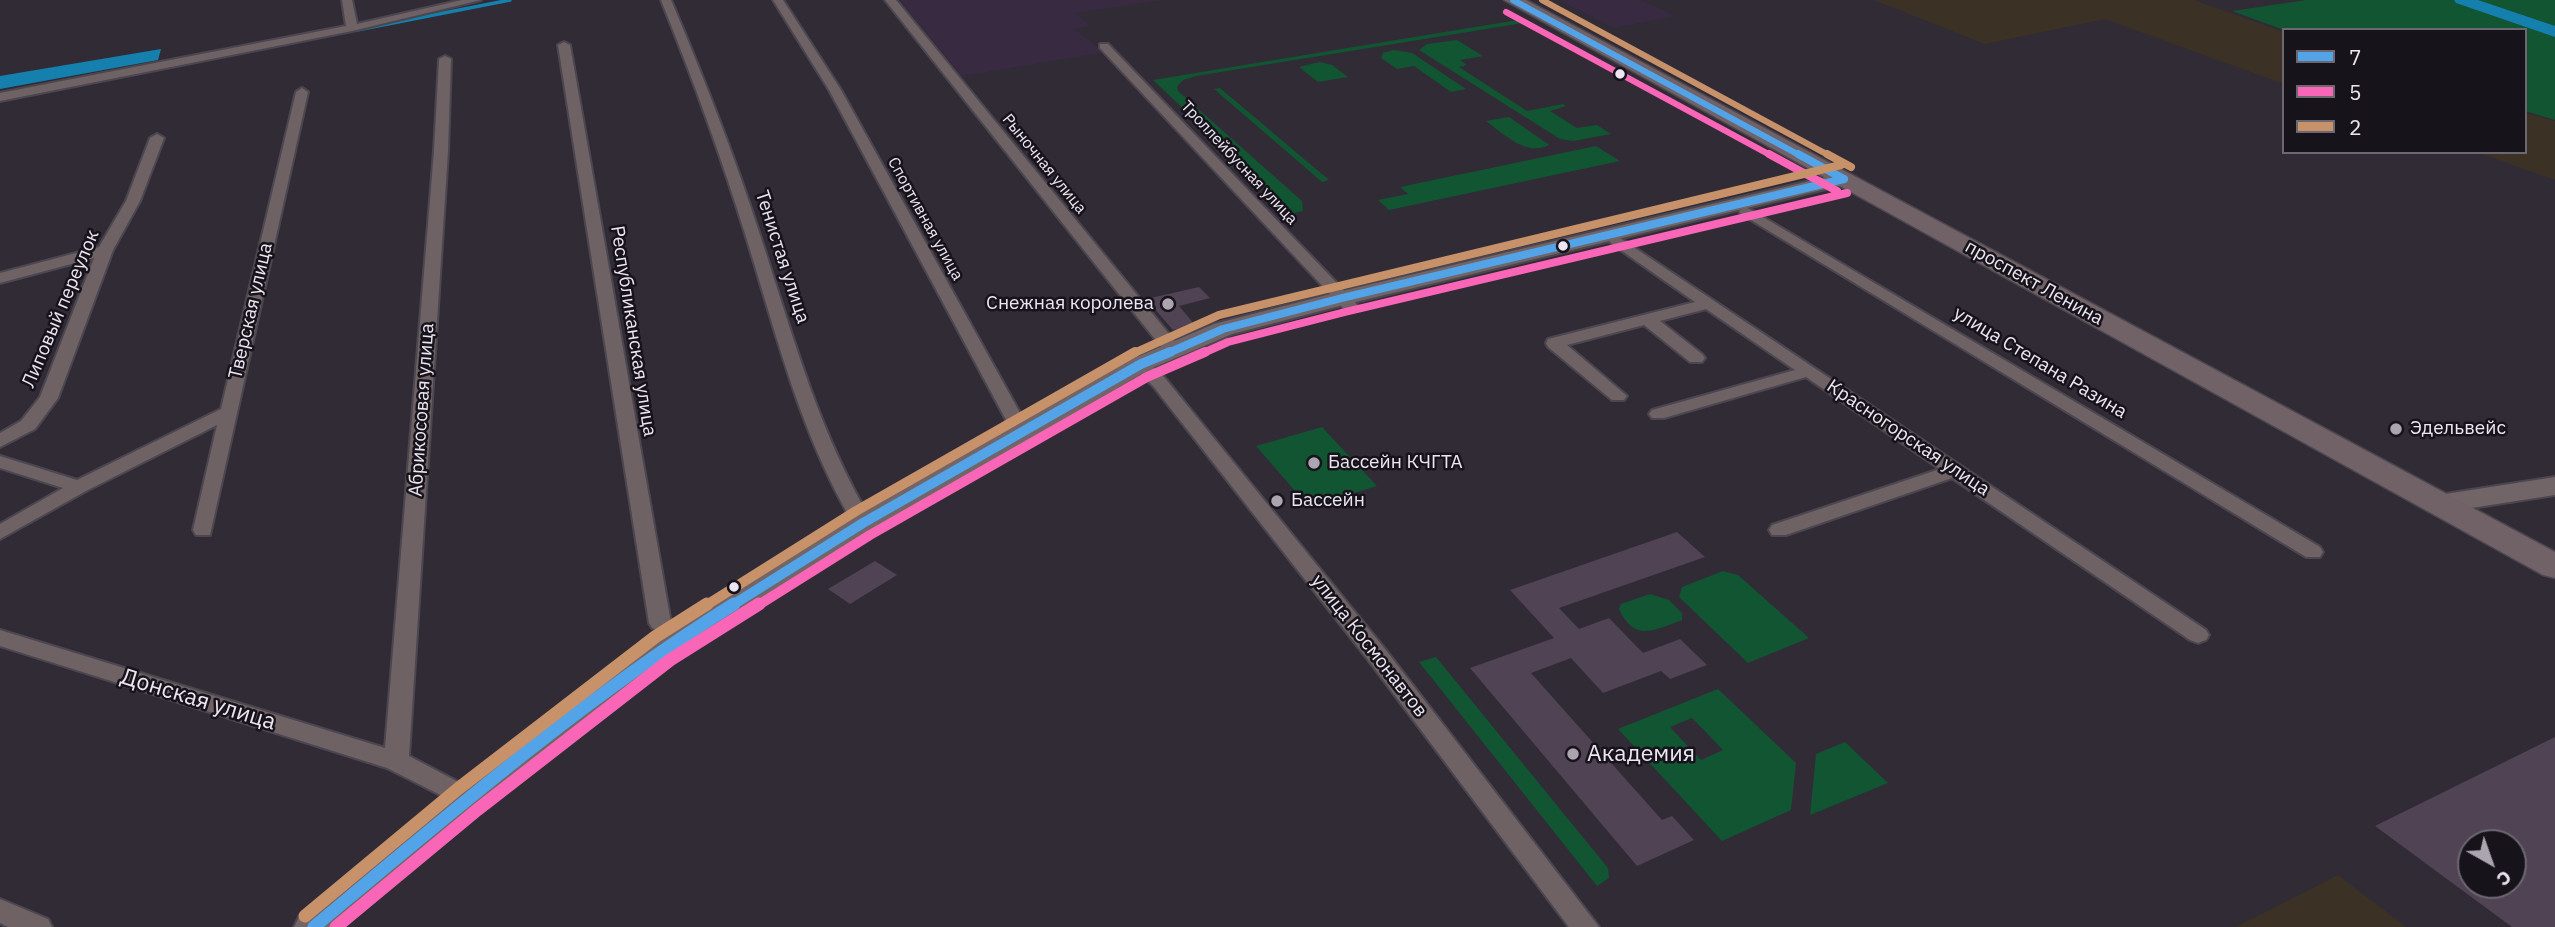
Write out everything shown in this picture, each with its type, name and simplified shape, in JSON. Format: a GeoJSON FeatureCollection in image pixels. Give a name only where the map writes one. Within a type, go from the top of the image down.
{"type":"FeatureCollection","features":[{"type":"Feature","properties":{"kind":"main road","name":"проспект Ленина"},"geometry":{"type":"LineString","coordinates":[[1513,0],[2555,567]]}},
{"type":"Feature","properties":{"kind":"main road"},"geometry":{"type":"LineString","coordinates":[[314,927],[475,803],[697,640],[895,516],[1147,371],[1233,334],[1346,302],[1849,182]]}},
{"type":"Feature","properties":{"kind":"main road"},"geometry":{"type":"LineString","coordinates":[[344,927],[475,803],[662,649],[863,523],[1021,431],[1172,349],[1223,329],[1617,241],[1746,206]]}},
{"type":"Feature","properties":{"kind":"main road"},"geometry":{"type":"LineString","coordinates":[[2439,504],[2555,486]]}},
{"type":"Feature","properties":{"kind":"street"},"geometry":{"type":"LineString","coordinates":[[347,0],[352,28]]}},
{"type":"Feature","properties":{"kind":"street"},"geometry":{"type":"LineString","coordinates":[[0,97],[352,28],[472,0]]}},
{"type":"Feature","properties":{"kind":"street","name":"Тенистая улица"},"geometry":{"type":"LineString","coordinates":[[666,0],[747,215],[820,444],[842,491],[863,523]]}},
{"type":"Feature","properties":{"kind":"street","name":"Спортивная улица"},"geometry":{"type":"LineString","coordinates":[[778,0],[841,102],[1021,431]]}},
{"type":"Feature","properties":{"kind":"street","name":"Рыночная улица"},"geometry":{"type":"LineString","coordinates":[[890,0],[1172,349]]}},
{"type":"Feature","properties":{"kind":"street","name":"Республиканская улица"},"geometry":{"type":"LineString","coordinates":[[564,45],[660,623]]}},
{"type":"Feature","properties":{"kind":"street","name":"Троллейбусная улица"},"geometry":{"type":"LineString","coordinates":[[1104,46],[1346,302]]}},
{"type":"Feature","properties":{"kind":"street","name":"Абрикосовая улица"},"geometry":{"type":"LineString","coordinates":[[396,761],[439,178],[445,59]]}},
{"type":"Feature","properties":{"kind":"street","name":"Тверская улица"},"geometry":{"type":"LineString","coordinates":[[202,530],[302,92]]}},
{"type":"Feature","properties":{"kind":"street","name":"Липовый переулок"},"geometry":{"type":"LineString","coordinates":[[0,441],[28,425],[49,398],[106,250],[133,201],[157,138]]}},
{"type":"Feature","properties":{"kind":"street","name":"улица Степана Разина"},"geometry":{"type":"LineString","coordinates":[[1746,206],[2313,552]]}},
{"type":"Feature","properties":{"kind":"street","name":"Красногорская улица"},"geometry":{"type":"LineString","coordinates":[[1617,241],[2198,635]]}},
{"type":"Feature","properties":{"kind":"street"},"geometry":{"type":"LineString","coordinates":[[0,278],[106,250]]}},
{"type":"Feature","properties":{"kind":"street"},"geometry":{"type":"LineString","coordinates":[[1618,396],[1554,343],[1709,303]]}},
{"type":"Feature","properties":{"kind":"street"},"geometry":{"type":"LineString","coordinates":[[1647,319],[1696,358]]}},
{"type":"Feature","properties":{"kind":"street","name":"улица Космонавтов"},"geometry":{"type":"LineString","coordinates":[[1147,371],[1159,382],[1377,654],[1585,927]]}},
{"type":"Feature","properties":{"kind":"street"},"geometry":{"type":"LineString","coordinates":[[1658,414],[1808,371]]}},
{"type":"Feature","properties":{"kind":"street"},"geometry":{"type":"LineString","coordinates":[[0,533],[79,487],[229,412]]}},
{"type":"Feature","properties":{"kind":"street"},"geometry":{"type":"LineString","coordinates":[[0,462],[79,487]]}},
{"type":"Feature","properties":{"kind":"street"},"geometry":{"type":"LineString","coordinates":[[1779,530],[1956,470]]}},
{"type":"Feature","properties":{"kind":"street","name":"Донская улица"},"geometry":{"type":"LineString","coordinates":[[0,638],[396,761],[475,803]]}},
{"type":"Feature","properties":{"kind":"street"},"geometry":{"type":"LineString","coordinates":[[0,911],[38,927]]}},
{"type":"Feature","properties":{"kind":"shaded area"},"geometry":{"type":"Polygon","coordinates":[[[899,0],[1162,0],[1075,13],[1090,26],[1074,29],[1104,52],[962,76],[899,0]]]}},
{"type":"Feature","properties":{"kind":"shaded area"},"geometry":{"type":"Polygon","coordinates":[[[1559,0],[1640,0],[1675,16],[1614,28],[1559,0]]]}},
{"type":"Feature","properties":{"kind":"shaded area"},"geometry":{"type":"Polygon","coordinates":[[[1874,0],[2194,0],[2282,31],[2282,83],[2105,19],[1985,44],[1874,0]]]}},
{"type":"Feature","properties":{"kind":"shaded area"},"geometry":{"type":"Polygon","coordinates":[[[2527,114],[2555,121],[2555,180],[2483,154],[2527,154],[2527,114]]]}},
{"type":"Feature","properties":{"kind":"shaded area"},"geometry":{"type":"Polygon","coordinates":[[[2338,875],[2406,927],[2236,927],[2338,875]]]}},
{"type":"Feature","properties":{"kind":"green space"},"geometry":{"type":"Polygon","coordinates":[[[2306,0],[2555,0],[2555,120],[2527,112],[2527,28],[2282,29],[2232,11],[2306,0]]]}},
{"type":"Feature","properties":{"kind":"green space"},"geometry":{"type":"Polygon","coordinates":[[[1518,20],[1523,23],[1183,80],[1177,87],[1178,91],[1302,201],[1303,211],[1294,213],[1153,80],[1518,20]]]}},
{"type":"Feature","properties":{"kind":"green space"},"geometry":{"type":"Polygon","coordinates":[[[1457,40],[1483,56],[1460,60],[1467,65],[1459,67],[1527,111],[1563,104],[1566,106],[1550,111],[1577,128],[1597,125],[1611,134],[1573,141],[1560,139],[1419,50],[1427,44],[1457,40]]]}},
{"type":"Feature","properties":{"kind":"green space"},"geometry":{"type":"Polygon","coordinates":[[[1394,50],[1412,53],[1466,89],[1451,92],[1414,66],[1397,69],[1381,58],[1383,53],[1394,50]]]}},
{"type":"Feature","properties":{"kind":"green space"},"geometry":{"type":"Polygon","coordinates":[[[1320,62],[1332,65],[1348,77],[1318,82],[1299,67],[1320,62]]]}},
{"type":"Feature","properties":{"kind":"green space"},"geometry":{"type":"Polygon","coordinates":[[[1220,88],[1329,180],[1322,182],[1214,89],[1220,88]]]}},
{"type":"Feature","properties":{"kind":"green space"},"geometry":{"type":"Polygon","coordinates":[[[1509,117],[1549,145],[1540,148],[1524,146],[1486,121],[1509,117]]]}},
{"type":"Feature","properties":{"kind":"green space"},"geometry":{"type":"Polygon","coordinates":[[[1596,146],[1620,161],[1389,210],[1378,200],[1408,194],[1400,187],[1596,146]]]}},
{"type":"Feature","properties":{"kind":"green space","name":"Бассейн КЧГТА"},"geometry":{"type":"Polygon","coordinates":[[[1322,427],[1377,486],[1309,507],[1256,446],[1322,427]]]}},
{"type":"Feature","properties":{"kind":"green space"},"geometry":{"type":"Polygon","coordinates":[[[1723,571],[1738,575],[1809,638],[1748,663],[1679,597],[1682,587],[1723,571]]]}},
{"type":"Feature","properties":{"kind":"green space"},"geometry":{"type":"Polygon","coordinates":[[[1650,594],[1669,600],[1682,613],[1682,620],[1646,631],[1632,626],[1619,609],[1621,604],[1650,594]]]}},
{"type":"Feature","properties":{"kind":"green space"},"geometry":{"type":"Polygon","coordinates":[[[1436,657],[1608,868],[1609,878],[1597,886],[1419,662],[1436,657]]]}},
{"type":"Feature","properties":{"kind":"green space"},"geometry":{"type":"Polygon","coordinates":[[[1718,689],[1796,763],[1791,810],[1722,841],[1618,729],[1718,689]],[[1692,718],[1670,727],[1701,760],[1723,750],[1692,718]]]}},
{"type":"Feature","properties":{"kind":"green space"},"geometry":{"type":"Polygon","coordinates":[[[1845,742],[1888,783],[1810,815],[1816,754],[1845,742]]]}},
{"type":"Feature","properties":{"kind":"water"},"geometry":{"type":"Polygon","coordinates":[[[161,49],[158,60],[0,89],[0,76],[161,49]]]}},
{"type":"Feature","properties":{"kind":"building","name":"Снежная королева"},"geometry":{"type":"Polygon","coordinates":[[[1199,287],[1210,298],[1179,306],[1195,325],[1173,330],[1146,299],[1199,287]]]}},
{"type":"Feature","properties":{"kind":"building","name":"Академия"},"geometry":{"type":"Polygon","coordinates":[[[1677,532],[1705,557],[1559,608],[1579,629],[1609,618],[1643,653],[1680,639],[1707,665],[1670,679],[1661,671],[1603,693],[1571,658],[1531,673],[1662,820],[1672,816],[1694,840],[1637,866],[1470,668],[1554,638],[1510,590],[1677,532]]]}},
{"type":"Feature","properties":{"kind":"building"},"geometry":{"type":"Polygon","coordinates":[[[875,561],[897,575],[850,604],[828,589],[875,561]]]}},
{"type":"Feature","properties":{"kind":"building"},"geometry":{"type":"Polygon","coordinates":[[[2555,737],[2555,927],[2512,927],[2474,899],[2527,899],[2527,829],[2457,829],[2457,886],[2375,826],[2555,737]]]}},
{"type":"Feature","properties":{"kind":"waterway"},"geometry":{"type":"LineString","coordinates":[[357,30],[510,0]]}},
{"type":"Feature","properties":{"kind":"waterway"},"geometry":{"type":"LineString","coordinates":[[2462,0],[2555,32]]}},
{"type":"Feature","properties":{"kind":"transit line","name":"7"},"geometry":{"type":"LineString","coordinates":[[1513,0],[1844,179]]}},
{"type":"Feature","properties":{"kind":"transit line","name":"2"},"geometry":{"type":"LineString","coordinates":[[1542,0],[1851,167]]}},
{"type":"Feature","properties":{"kind":"transit line","name":"5"},"geometry":{"type":"LineString","coordinates":[[1506,12],[1837,191]]}},
{"type":"Feature","properties":{"kind":"transit line","name":"2"},"geometry":{"type":"LineString","coordinates":[[305,916],[459,788],[655,637],[856,511],[1136,351],[1219,315],[1841,165]]}},
{"type":"Feature","properties":{"kind":"transit line","name":"7"},"geometry":{"type":"LineString","coordinates":[[314,927],[468,799],[662,649],[863,523],[1141,364],[1223,329],[1342,298],[1844,179]]}},
{"type":"Feature","properties":{"kind":"transit line","name":"5"},"geometry":{"type":"LineString","coordinates":[[336,927],[477,810],[670,660],[870,535],[1147,377],[1228,342],[1847,193]]}},
{"type":"Feature","properties":{"kind":"place","name":"Снежная королева"},"geometry":{"type":"Point","coordinates":[1168,304]}},
{"type":"Feature","properties":{"kind":"place","name":"Эдельвейс"},"geometry":{"type":"Point","coordinates":[2396,429]}},
{"type":"Feature","properties":{"kind":"place","name":"Бассейн КЧГТА"},"geometry":{"type":"Point","coordinates":[1314,463]}},
{"type":"Feature","properties":{"kind":"place","name":"Бассейн"},"geometry":{"type":"Point","coordinates":[1277,501]}},
{"type":"Feature","properties":{"kind":"place","name":"Академия"},"geometry":{"type":"Point","coordinates":[1573,754]}}]}
